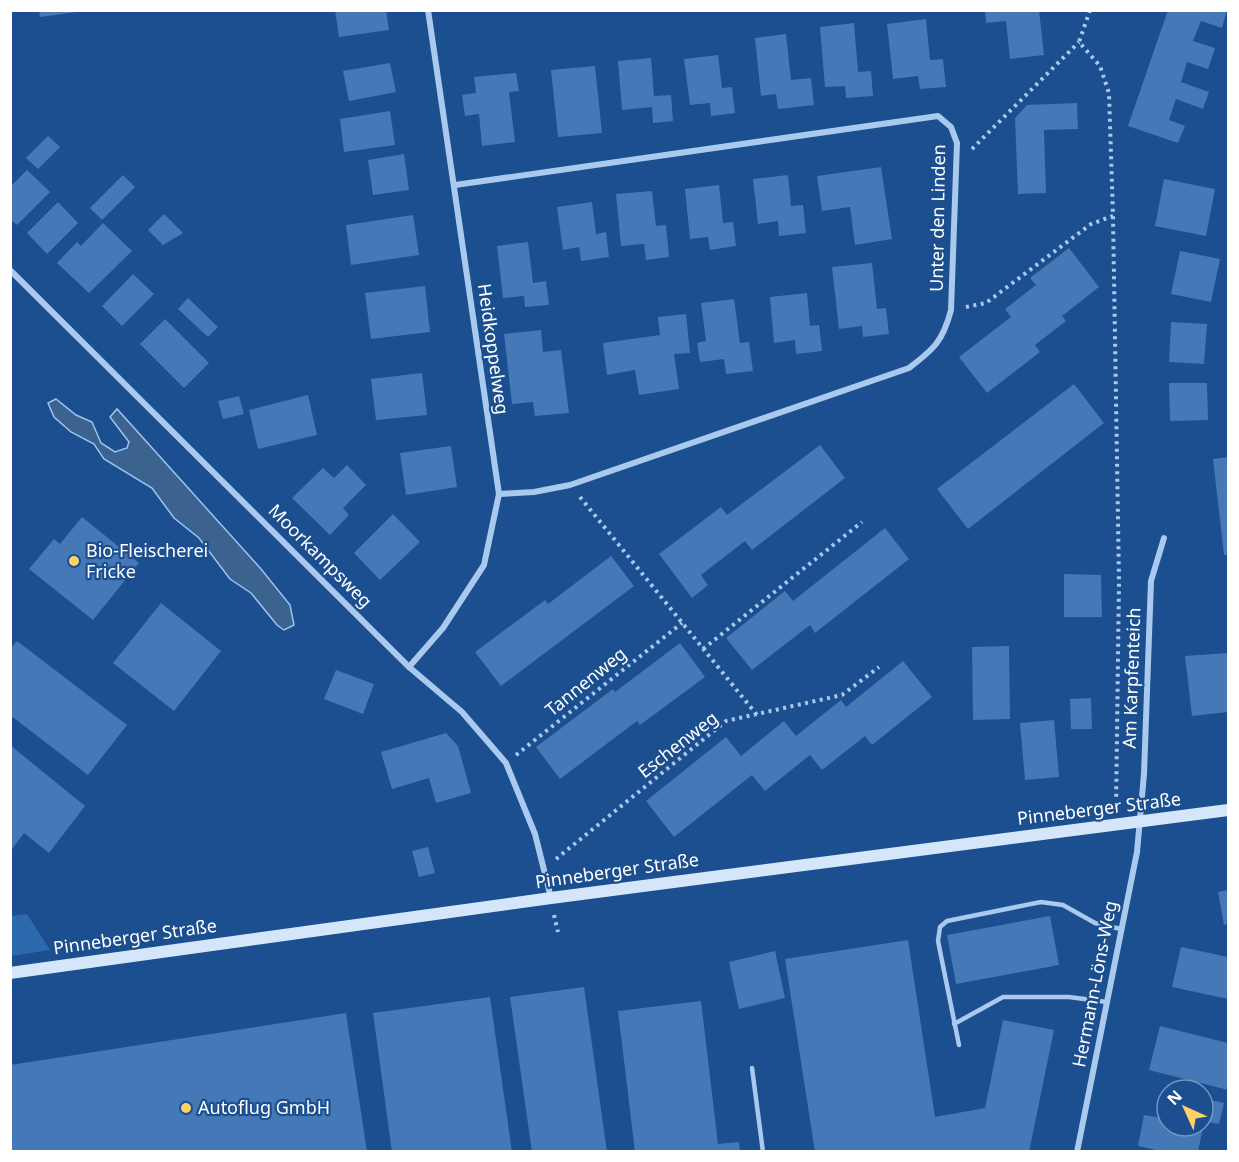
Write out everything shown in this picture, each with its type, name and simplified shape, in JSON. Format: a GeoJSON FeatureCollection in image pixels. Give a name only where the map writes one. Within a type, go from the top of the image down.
{"type":"FeatureCollection","features":[{"type":"Feature","properties":{"kind":"main road","name":"Pinneberger Straße"},"geometry":{"type":"LineString","coordinates":[[10,973],[882,853],[1228,810]]}},
{"type":"Feature","properties":{"kind":"street","name":"Heidkoppelweg"},"geometry":{"type":"LineString","coordinates":[[409,667],[443,628],[484,565],[499,494],[428,10]]}},
{"type":"Feature","properties":{"kind":"street","name":"Unter den Linden"},"geometry":{"type":"LineString","coordinates":[[455,185],[938,116],[951,127],[957,143],[951,310],[945,332],[930,352],[909,368],[570,485],[534,492],[499,494]]}},
{"type":"Feature","properties":{"kind":"street","name":"Moorkampsweg"},"geometry":{"type":"LineString","coordinates":[[10,270],[409,667],[462,712],[506,763],[535,834],[550,898]]}},
{"type":"Feature","properties":{"kind":"street","name":"Am Karpfenteich"},"geometry":{"type":"LineString","coordinates":[[1140,822],[1144,774],[1151,581],[1164,538]]}},
{"type":"Feature","properties":{"kind":"street","name":"Hermann-Löns-Weg"},"geometry":{"type":"LineString","coordinates":[[1077,1152],[1137,852],[1140,822]]}},
{"type":"Feature","properties":{"kind":"lane"},"geometry":{"type":"LineString","coordinates":[[959,1045],[938,941],[940,927],[947,921],[1041,902],[1064,905],[1095,923],[1121,929]]}},
{"type":"Feature","properties":{"kind":"lane"},"geometry":{"type":"LineString","coordinates":[[954,1024],[1003,997],[1070,997],[1107,1002]]}},
{"type":"Feature","properties":{"kind":"lane"},"geometry":{"type":"LineString","coordinates":[[752,1068],[763,1152]]}},
{"type":"Feature","properties":{"kind":"path"},"geometry":{"type":"LineString","coordinates":[[957,164],[1079,42],[1090,10]]}},
{"type":"Feature","properties":{"kind":"path"},"geometry":{"type":"LineString","coordinates":[[1079,42],[1100,66],[1109,93],[1119,580],[1115,825]]}},
{"type":"Feature","properties":{"kind":"path"},"geometry":{"type":"LineString","coordinates":[[951,310],[986,303],[1092,224],[1113,216]]}},
{"type":"Feature","properties":{"kind":"path"},"geometry":{"type":"LineString","coordinates":[[570,485],[757,716]]}},
{"type":"Feature","properties":{"kind":"path"},"geometry":{"type":"LineString","coordinates":[[703,649],[862,522]]}},
{"type":"Feature","properties":{"kind":"path","name":"Tannenweg"},"geometry":{"type":"LineString","coordinates":[[506,763],[682,623]]}},
{"type":"Feature","properties":{"kind":"path","name":"Eschenweg"},"geometry":{"type":"LineString","coordinates":[[544,869],[726,722],[842,695],[879,666]]}},
{"type":"Feature","properties":{"kind":"shaded area"},"geometry":{"type":"Polygon","coordinates":[[[56,399],[76,415],[92,422],[101,443],[115,452],[127,448],[129,442],[110,417],[117,409],[261,569],[290,605],[294,625],[284,630],[277,625],[251,593],[230,579],[199,538],[174,518],[152,488],[104,459],[94,444],[71,432],[54,417],[48,403],[56,399]]]}},
{"type":"Feature","properties":{"kind":"shaded area"},"geometry":{"type":"Polygon","coordinates":[[[27,914],[50,950],[11,956],[11,916],[27,914]]]}},
{"type":"Feature","properties":{"kind":"building"},"geometry":{"type":"Polygon","coordinates":[[[39,10],[77,10],[77,12],[40,17],[39,10]]]}},
{"type":"Feature","properties":{"kind":"building"},"geometry":{"type":"Polygon","coordinates":[[[335,10],[386,10],[389,30],[339,37],[335,10]]]}},
{"type":"Feature","properties":{"kind":"building"},"geometry":{"type":"Polygon","coordinates":[[[985,10],[1039,10],[1044,55],[1010,59],[1006,21],[986,23],[985,10]]]}},
{"type":"Feature","properties":{"kind":"building"},"geometry":{"type":"Polygon","coordinates":[[[1168,10],[1227,10],[1222,28],[1201,21],[1193,41],[1215,48],[1208,69],[1187,62],[1181,82],[1209,92],[1203,109],[1176,99],[1169,120],[1185,126],[1178,143],[1128,126],[1168,10]]]}},
{"type":"Feature","properties":{"kind":"building"},"geometry":{"type":"Polygon","coordinates":[[[926,19],[930,60],[943,59],[946,87],[920,89],[918,76],[893,79],[887,24],[926,19]]]}},
{"type":"Feature","properties":{"kind":"building"},"geometry":{"type":"Polygon","coordinates":[[[854,23],[858,72],[871,71],[873,96],[846,98],[845,86],[825,87],[820,27],[854,23]]]}},
{"type":"Feature","properties":{"kind":"building"},"geometry":{"type":"Polygon","coordinates":[[[786,34],[791,80],[811,78],[814,105],[778,109],[776,94],[761,96],[755,38],[786,34]]]}},
{"type":"Feature","properties":{"kind":"building"},"geometry":{"type":"Polygon","coordinates":[[[718,55],[722,88],[732,87],[735,113],[711,116],[710,103],[690,105],[684,59],[718,55]]]}},
{"type":"Feature","properties":{"kind":"building"},"geometry":{"type":"Polygon","coordinates":[[[651,58],[654,96],[671,95],[673,121],[653,123],[652,107],[622,110],[618,61],[651,58]]]}},
{"type":"Feature","properties":{"kind":"building"},"geometry":{"type":"Polygon","coordinates":[[[390,63],[396,92],[349,101],[343,71],[390,63]]]}},
{"type":"Feature","properties":{"kind":"building"},"geometry":{"type":"Polygon","coordinates":[[[595,66],[602,133],[558,137],[551,70],[595,66]]]}},
{"type":"Feature","properties":{"kind":"building"},"geometry":{"type":"Polygon","coordinates":[[[516,73],[519,91],[509,92],[515,142],[482,146],[479,114],[465,116],[462,95],[476,93],[474,77],[516,73]]]}},
{"type":"Feature","properties":{"kind":"building"},"geometry":{"type":"Polygon","coordinates":[[[1077,103],[1078,129],[1044,130],[1046,193],[1018,194],[1015,118],[1027,105],[1077,103]]]}},
{"type":"Feature","properties":{"kind":"building"},"geometry":{"type":"Polygon","coordinates":[[[390,111],[395,145],[344,152],[340,119],[390,111]]]}},
{"type":"Feature","properties":{"kind":"building"},"geometry":{"type":"Polygon","coordinates":[[[48,136],[60,147],[38,169],[26,158],[48,136]]]}},
{"type":"Feature","properties":{"kind":"building"},"geometry":{"type":"Polygon","coordinates":[[[404,154],[409,190],[373,195],[368,160],[404,154]]]}},
{"type":"Feature","properties":{"kind":"building"},"geometry":{"type":"Polygon","coordinates":[[[881,167],[892,239],[855,245],[850,207],[822,211],[817,176],[881,167]]]}},
{"type":"Feature","properties":{"kind":"building"},"geometry":{"type":"Polygon","coordinates":[[[27,170],[50,192],[17,225],[10,219],[10,187],[27,170]]]}},
{"type":"Feature","properties":{"kind":"building"},"geometry":{"type":"Polygon","coordinates":[[[123,175],[135,187],[102,220],[90,208],[123,175]]]}},
{"type":"Feature","properties":{"kind":"building"},"geometry":{"type":"Polygon","coordinates":[[[788,175],[791,206],[803,205],[806,233],[779,236],[778,221],[758,224],[753,179],[788,175]]]}},
{"type":"Feature","properties":{"kind":"building"},"geometry":{"type":"Polygon","coordinates":[[[1164,179],[1215,189],[1206,236],[1155,226],[1164,179]]]}},
{"type":"Feature","properties":{"kind":"building"},"geometry":{"type":"Polygon","coordinates":[[[719,185],[723,223],[733,222],[736,246],[710,250],[708,237],[690,239],[685,189],[719,185]]]}},
{"type":"Feature","properties":{"kind":"building"},"geometry":{"type":"Polygon","coordinates":[[[652,191],[656,226],[666,225],[669,257],[646,260],[644,244],[621,246],[616,194],[652,191]]]}},
{"type":"Feature","properties":{"kind":"building"},"geometry":{"type":"Polygon","coordinates":[[[58,202],[78,223],[47,254],[27,233],[58,202]]]}},
{"type":"Feature","properties":{"kind":"building"},"geometry":{"type":"Polygon","coordinates":[[[592,202],[596,234],[606,232],[609,257],[581,261],[579,247],[563,250],[557,207],[592,202]]]}},
{"type":"Feature","properties":{"kind":"building"},"geometry":{"type":"Polygon","coordinates":[[[164,214],[183,233],[163,245],[148,230],[164,214]]]}},
{"type":"Feature","properties":{"kind":"building"},"geometry":{"type":"Polygon","coordinates":[[[413,215],[419,255],[351,265],[346,225],[413,215]]]}},
{"type":"Feature","properties":{"kind":"building"},"geometry":{"type":"Polygon","coordinates":[[[103,223],[132,251],[89,293],[57,263],[77,242],[81,246],[103,223]]]}},
{"type":"Feature","properties":{"kind":"building"},"geometry":{"type":"Polygon","coordinates":[[[528,242],[533,283],[546,281],[549,305],[525,307],[524,296],[503,298],[497,246],[528,242]]]}},
{"type":"Feature","properties":{"kind":"building"},"geometry":{"type":"Polygon","coordinates":[[[1069,248],[1099,287],[1062,316],[1066,321],[1035,345],[1040,352],[987,393],[959,357],[1011,317],[1005,309],[1036,285],[1030,278],[1069,248]]]}},
{"type":"Feature","properties":{"kind":"building"},"geometry":{"type":"Polygon","coordinates":[[[1180,251],[1220,259],[1211,302],[1171,294],[1180,251]]]}},
{"type":"Feature","properties":{"kind":"building"},"geometry":{"type":"Polygon","coordinates":[[[872,263],[877,309],[886,308],[889,334],[863,337],[862,326],[839,329],[832,267],[872,263]]]}},
{"type":"Feature","properties":{"kind":"building"},"geometry":{"type":"Polygon","coordinates":[[[133,274],[154,294],[122,326],[102,306],[133,274]]]}},
{"type":"Feature","properties":{"kind":"building"},"geometry":{"type":"Polygon","coordinates":[[[425,286],[430,332],[371,339],[365,293],[425,286]]]}},
{"type":"Feature","properties":{"kind":"building"},"geometry":{"type":"Polygon","coordinates":[[[807,293],[810,326],[819,325],[822,351],[796,354],[795,340],[774,343],[770,297],[807,293]]]}},
{"type":"Feature","properties":{"kind":"building"},"geometry":{"type":"Polygon","coordinates":[[[188,298],[218,327],[208,337],[178,309],[188,298]]]}},
{"type":"Feature","properties":{"kind":"building"},"geometry":{"type":"Polygon","coordinates":[[[734,299],[740,343],[749,342],[753,371],[726,374],[724,359],[700,362],[697,343],[706,341],[701,303],[734,299]]]}},
{"type":"Feature","properties":{"kind":"building"},"geometry":{"type":"Polygon","coordinates":[[[686,314],[690,353],[674,354],[679,389],[639,395],[635,370],[607,375],[603,343],[660,335],[658,317],[686,314]]]}},
{"type":"Feature","properties":{"kind":"building"},"geometry":{"type":"Polygon","coordinates":[[[165,319],[209,363],[184,388],[140,344],[165,319]]]}},
{"type":"Feature","properties":{"kind":"building"},"geometry":{"type":"Polygon","coordinates":[[[1171,322],[1207,324],[1204,364],[1169,362],[1171,322]]]}},
{"type":"Feature","properties":{"kind":"building"},"geometry":{"type":"Polygon","coordinates":[[[541,330],[543,352],[561,350],[569,413],[535,416],[533,402],[512,404],[504,334],[541,330]]]}},
{"type":"Feature","properties":{"kind":"building"},"geometry":{"type":"Polygon","coordinates":[[[422,373],[427,415],[376,420],[371,379],[422,373]]]}},
{"type":"Feature","properties":{"kind":"building"},"geometry":{"type":"Polygon","coordinates":[[[1169,383],[1207,383],[1208,420],[1170,421],[1169,383]]]}},
{"type":"Feature","properties":{"kind":"building"},"geometry":{"type":"Polygon","coordinates":[[[1074,384],[1104,423],[968,529],[937,489],[1074,384]]]}},
{"type":"Feature","properties":{"kind":"building"},"geometry":{"type":"Polygon","coordinates":[[[308,395],[317,435],[258,449],[249,410],[308,395]]]}},
{"type":"Feature","properties":{"kind":"building"},"geometry":{"type":"Polygon","coordinates":[[[239,396],[244,414],[223,419],[218,401],[239,396]]]}},
{"type":"Feature","properties":{"kind":"building"},"geometry":{"type":"Polygon","coordinates":[[[820,445],[845,478],[752,550],[745,541],[701,575],[708,585],[692,598],[659,554],[721,507],[727,515],[820,445]]]}},
{"type":"Feature","properties":{"kind":"building"},"geometry":{"type":"Polygon","coordinates":[[[451,446],[457,487],[406,495],[400,453],[451,446]]]}},
{"type":"Feature","properties":{"kind":"building"},"geometry":{"type":"Polygon","coordinates":[[[1228,457],[1228,555],[1224,555],[1213,459],[1228,457]]]}},
{"type":"Feature","properties":{"kind":"building"},"geometry":{"type":"Polygon","coordinates":[[[347,465],[366,485],[343,508],[349,515],[330,535],[292,498],[323,468],[334,478],[347,465]]]}},
{"type":"Feature","properties":{"kind":"building"},"geometry":{"type":"Polygon","coordinates":[[[393,514],[420,542],[380,580],[354,553],[393,514]]]}},
{"type":"Feature","properties":{"kind":"building"},"geometry":{"type":"Polygon","coordinates":[[[82,517],[139,563],[93,620],[29,569],[54,539],[60,544],[82,517]]]}},
{"type":"Feature","properties":{"kind":"building"},"geometry":{"type":"Polygon","coordinates":[[[885,528],[909,559],[815,633],[810,625],[752,670],[726,638],[785,591],[793,601],[885,528]]]}},
{"type":"Feature","properties":{"kind":"building"},"geometry":{"type":"Polygon","coordinates":[[[611,556],[634,586],[501,686],[475,652],[545,600],[548,604],[611,556]]]}},
{"type":"Feature","properties":{"kind":"building"},"geometry":{"type":"Polygon","coordinates":[[[1064,574],[1101,575],[1102,617],[1064,617],[1064,574]]]}},
{"type":"Feature","properties":{"kind":"building"},"geometry":{"type":"Polygon","coordinates":[[[161,603],[221,651],[174,711],[113,663],[161,603]]]}},
{"type":"Feature","properties":{"kind":"building"},"geometry":{"type":"Polygon","coordinates":[[[17,641],[127,725],[88,775],[10,715],[10,649],[17,641]]]}},
{"type":"Feature","properties":{"kind":"building"},"geometry":{"type":"Polygon","coordinates":[[[680,643],[705,677],[640,725],[637,721],[560,779],[536,747],[613,689],[615,692],[680,643]]]}},
{"type":"Feature","properties":{"kind":"building"},"geometry":{"type":"Polygon","coordinates":[[[1009,646],[1010,719],[973,720],[972,647],[1009,646]]]}},
{"type":"Feature","properties":{"kind":"building"},"geometry":{"type":"Polygon","coordinates":[[[1228,653],[1228,712],[1192,716],[1185,656],[1228,653]]]}},
{"type":"Feature","properties":{"kind":"building"},"geometry":{"type":"Polygon","coordinates":[[[903,661],[932,697],[872,745],[865,736],[822,770],[810,755],[765,791],[752,775],[674,837],[646,801],[726,737],[741,756],[784,721],[796,736],[841,700],[846,707],[903,661]]]}},
{"type":"Feature","properties":{"kind":"building"},"geometry":{"type":"Polygon","coordinates":[[[336,670],[374,684],[363,714],[324,699],[336,670]]]}},
{"type":"Feature","properties":{"kind":"building"},"geometry":{"type":"Polygon","coordinates":[[[1091,698],[1092,729],[1071,729],[1070,699],[1091,698]]]}},
{"type":"Feature","properties":{"kind":"building"},"geometry":{"type":"Polygon","coordinates":[[[1054,720],[1059,777],[1025,780],[1020,723],[1054,720]]]}},
{"type":"Feature","properties":{"kind":"building"},"geometry":{"type":"Polygon","coordinates":[[[446,733],[458,746],[471,793],[436,803],[429,778],[392,789],[381,752],[446,733]]]}},
{"type":"Feature","properties":{"kind":"building"},"geometry":{"type":"Polygon","coordinates":[[[10,745],[85,806],[49,853],[24,833],[10,852],[10,745]]]}},
{"type":"Feature","properties":{"kind":"building"},"geometry":{"type":"Polygon","coordinates":[[[428,847],[435,873],[419,877],[412,851],[428,847]]]}},
{"type":"Feature","properties":{"kind":"building"},"geometry":{"type":"Polygon","coordinates":[[[1228,890],[1228,924],[1224,925],[1218,892],[1228,890]]]}},
{"type":"Feature","properties":{"kind":"building"},"geometry":{"type":"Polygon","coordinates":[[[1050,916],[1059,965],[956,984],[947,935],[1050,916]]]}},
{"type":"Feature","properties":{"kind":"building"},"geometry":{"type":"Polygon","coordinates":[[[908,940],[935,1117],[985,1108],[1003,1020],[1054,1030],[1029,1152],[815,1152],[785,959],[908,940]]]}},
{"type":"Feature","properties":{"kind":"building"},"geometry":{"type":"Polygon","coordinates":[[[1181,947],[1228,957],[1228,999],[1172,987],[1181,947]]]}},
{"type":"Feature","properties":{"kind":"building"},"geometry":{"type":"Polygon","coordinates":[[[775,951],[785,998],[739,1009],[729,962],[775,951]]]}},
{"type":"Feature","properties":{"kind":"building"},"geometry":{"type":"Polygon","coordinates":[[[584,987],[607,1152],[532,1152],[510,997],[584,987]]]}},
{"type":"Feature","properties":{"kind":"building"},"geometry":{"type":"Polygon","coordinates":[[[490,997],[512,1152],[392,1152],[373,1013],[490,997]]]}},
{"type":"Feature","properties":{"kind":"building"},"geometry":{"type":"Polygon","coordinates":[[[701,1001],[718,1144],[739,1142],[740,1152],[635,1152],[618,1011],[701,1001]]]}},
{"type":"Feature","properties":{"kind":"building","name":"Autoflug GmbH"},"geometry":{"type":"Polygon","coordinates":[[[346,1013],[367,1152],[10,1152],[10,1065],[346,1013]]]}},
{"type":"Feature","properties":{"kind":"building"},"geometry":{"type":"Polygon","coordinates":[[[1160,1026],[1228,1043],[1228,1090],[1215,1087],[1215,1078],[1181,1078],[1149,1070],[1160,1026]]]}},
{"type":"Feature","properties":{"kind":"building"},"geometry":{"type":"Polygon","coordinates":[[[1215,1101],[1224,1103],[1219,1124],[1215,1123],[1215,1101]]]}},
{"type":"Feature","properties":{"kind":"building"},"geometry":{"type":"Polygon","coordinates":[[[1144,1115],[1155,1117],[1155,1138],[1201,1138],[1198,1152],[1165,1152],[1138,1146],[1144,1115]]]}},
{"type":"Feature","properties":{"kind":"place","name":"Bio-Fleischerei Fricke"},"geometry":{"type":"Point","coordinates":[74,561]}},
{"type":"Feature","properties":{"kind":"place","name":"Autoflug GmbH"},"geometry":{"type":"Point","coordinates":[186,1108]}}]}
